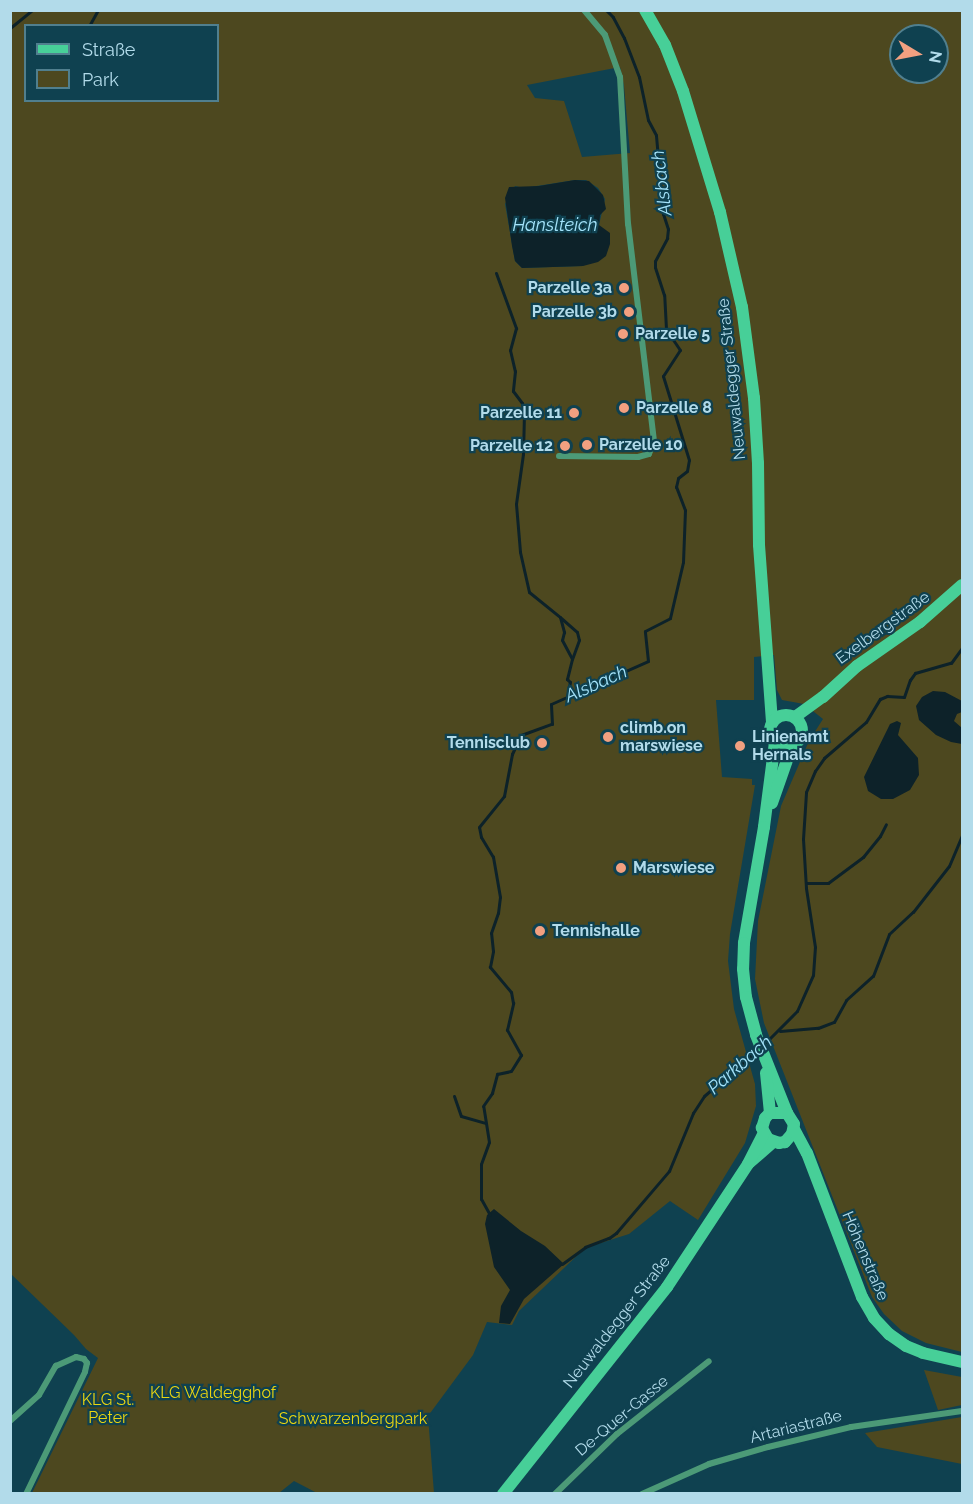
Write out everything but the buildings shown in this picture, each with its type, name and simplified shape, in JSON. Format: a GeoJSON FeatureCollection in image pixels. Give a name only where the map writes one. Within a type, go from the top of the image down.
{"type":"FeatureCollection","features":[{"type":"Feature","properties":{"kind":"main road","name":"Neuwaldegger Straße"},"geometry":{"type":"LineString","coordinates":[[645,10],[670,57],[700,144],[720,212],[742,307],[754,398],[759,545],[772,723]]}},
{"type":"Feature","properties":{"kind":"main road","name":"Exelbergstraße"},"geometry":{"type":"LineString","coordinates":[[790,716],[823,697],[857,666],[920,622],[963,585]]}},
{"type":"Feature","properties":{"kind":"main road","name":"Neuwaldegger Straße"},"geometry":{"type":"LineString","coordinates":[[771,688],[790,716]]}},
{"type":"Feature","properties":{"kind":"main road","name":"Exelbergstraße"},"geometry":{"type":"LineString","coordinates":[[802,728],[823,697]]}},
{"type":"Feature","properties":{"kind":"main road"},"geometry":{"type":"LineString","coordinates":[[764,827],[792,746],[801,738],[802,728],[790,716],[772,723],[770,734],[775,742],[783,747],[792,746]]}},
{"type":"Feature","properties":{"kind":"main road"},"geometry":{"type":"LineString","coordinates":[[775,742],[764,827],[744,943],[743,969],[746,997],[756,1035],[787,1113],[793,1120],[794,1129]]}},
{"type":"Feature","properties":{"kind":"main road","name":"Neuwaldegger Straße"},"geometry":{"type":"LineString","coordinates":[[765,1060],[770,1113],[762,1122],[774,1139]]}},
{"type":"Feature","properties":{"kind":"main road"},"geometry":{"type":"LineString","coordinates":[[770,1113],[787,1113]]}},
{"type":"Feature","properties":{"kind":"main road","name":"Neuwaldegger Straße"},"geometry":{"type":"LineString","coordinates":[[503,1494],[667,1287],[748,1164],[774,1139],[794,1129]]}},
{"type":"Feature","properties":{"kind":"main road","name":"Höhenstraße"},"geometry":{"type":"LineString","coordinates":[[794,1129],[802,1142],[862,1297],[874,1318],[889,1334],[906,1346],[923,1353],[963,1362]]}},
{"type":"Feature","properties":{"kind":"main road","name":"Höhenstraße"},"geometry":{"type":"LineString","coordinates":[[774,1139],[796,1149],[816,1179]]}},
{"type":"Feature","properties":{"kind":"street"},"geometry":{"type":"LineString","coordinates":[[559,456],[638,457],[649,453],[654,441],[628,224],[626,156],[617,66],[605,35],[584,10]]}},
{"type":"Feature","properties":{"kind":"street"},"geometry":{"type":"LineString","coordinates":[[10,1421],[39,1395],[56,1366],[76,1357],[84,1359],[87,1363],[26,1494]]}},
{"type":"Feature","properties":{"kind":"street","name":"De-Quer-Gasse"},"geometry":{"type":"LineString","coordinates":[[555,1494],[617,1434],[709,1361]]}},
{"type":"Feature","properties":{"kind":"street","name":"Artariastraße"},"geometry":{"type":"LineString","coordinates":[[642,1494],[709,1464],[768,1447],[851,1427],[963,1411]]}},
{"type":"Feature","properties":{"kind":"green space"},"geometry":{"type":"Polygon","coordinates":[[[10,11],[962,11],[962,1352],[926,1343],[902,1331],[884,1314],[872,1297],[764,1023],[755,979],[758,921],[781,806],[809,741],[823,719],[804,704],[782,700],[777,690],[774,655],[754,657],[754,700],[716,700],[722,777],[752,779],[752,785],[755,785],[730,934],[728,961],[734,1009],[755,1084],[756,1106],[745,1143],[698,1220],[670,1201],[629,1234],[585,1248],[519,1311],[512,1325],[487,1322],[473,1355],[428,1416],[434,1493],[317,1493],[294,1481],[279,1493],[32,1493],[98,1358],[86,1349],[11,1274],[10,11]],[[620,67],[527,85],[535,98],[564,101],[582,157],[630,153],[620,67]],[[586,180],[524,188],[515,186],[505,204],[515,261],[522,268],[583,266],[599,225],[605,199],[598,188],[586,180]]]}},
{"type":"Feature","properties":{"kind":"green space"},"geometry":{"type":"Polygon","coordinates":[[[924,1370],[962,1377],[962,1405],[938,1410],[924,1370]]]}},
{"type":"Feature","properties":{"kind":"green space"},"geometry":{"type":"Polygon","coordinates":[[[962,1417],[962,1464],[877,1447],[865,1433],[962,1417]]]}},
{"type":"Feature","properties":{"kind":"water","name":"Hanslteich"},"geometry":{"type":"Polygon","coordinates":[[[575,180],[589,181],[603,195],[606,209],[600,215],[599,225],[610,233],[610,244],[606,256],[598,262],[583,266],[522,268],[515,261],[512,246],[505,198],[509,187],[539,186],[575,180]]]}},
{"type":"Feature","properties":{"kind":"water"},"geometry":{"type":"Polygon","coordinates":[[[933,691],[945,692],[962,701],[962,712],[957,714],[954,721],[962,728],[962,744],[936,735],[919,720],[916,706],[922,697],[933,691]]]}},
{"type":"Feature","properties":{"kind":"water"},"geometry":{"type":"Polygon","coordinates":[[[897,721],[901,723],[898,735],[918,758],[919,775],[910,790],[893,799],[881,799],[868,791],[864,777],[890,724],[897,721]]]}},
{"type":"Feature","properties":{"kind":"water"},"geometry":{"type":"Polygon","coordinates":[[[494,1209],[521,1231],[545,1246],[564,1264],[524,1299],[510,1324],[499,1323],[501,1306],[510,1290],[494,1267],[485,1224],[487,1215],[494,1209]]]}},
{"type":"Feature","properties":{"kind":"waterway"},"geometry":{"type":"LineString","coordinates":[[10,28],[32,10]]}},
{"type":"Feature","properties":{"kind":"waterway"},"geometry":{"type":"LineString","coordinates":[[90,24],[98,10]]}},
{"type":"Feature","properties":{"kind":"waterway","name":"Alsbach"},"geometry":{"type":"LineString","coordinates":[[490,1215],[481,1199],[481,1164],[489,1142],[483,1106],[492,1093],[497,1074],[511,1071],[521,1055],[507,1030],[513,1003],[511,992],[490,967],[493,951],[491,933],[498,913],[500,897],[493,857],[481,837],[479,827],[504,796],[512,754],[521,735],[552,724],[551,704],[648,661],[645,631],[670,618],[683,562],[685,510],[676,487],[678,478],[687,471],[689,460],[663,376],[680,350],[666,329],[664,295],[655,267],[655,261],[667,238],[668,229],[663,214],[656,135],[648,120],[639,77],[624,38],[613,17],[606,10]]}},
{"type":"Feature","properties":{"kind":"waterway"},"geometry":{"type":"LineString","coordinates":[[496,273],[516,328],[510,350],[515,371],[513,391],[522,403],[524,413],[523,454],[516,504],[520,552],[529,592],[560,617],[564,632],[562,640],[572,659],[567,679],[570,682],[567,698]]}},
{"type":"Feature","properties":{"kind":"waterway"},"geometry":{"type":"LineString","coordinates":[[561,618],[577,632],[579,640],[572,659]]}},
{"type":"Feature","properties":{"kind":"waterway","name":"Parkbach"},"geometry":{"type":"LineString","coordinates":[[763,1045],[797,1011],[813,975],[815,947],[806,888],[803,839],[806,792],[815,771],[824,758],[866,722],[880,699],[887,696],[904,697],[915,673],[951,663],[962,648]]}},
{"type":"Feature","properties":{"kind":"waterway"},"geometry":{"type":"LineString","coordinates":[[806,883],[828,883],[863,857],[880,836],[886,824]]}},
{"type":"Feature","properties":{"kind":"waterway"},"geometry":{"type":"LineString","coordinates":[[780,1031],[818,1028],[834,1022],[846,1000],[873,976],[889,934],[913,912],[949,866],[962,835]]}},
{"type":"Feature","properties":{"kind":"waterway","name":"Parkbach"},"geometry":{"type":"LineString","coordinates":[[562,1264],[585,1247],[616,1233],[669,1171],[693,1113],[704,1096],[758,1049]]}},
{"type":"Feature","properties":{"kind":"waterway"},"geometry":{"type":"LineString","coordinates":[[454,1096],[461,1116],[485,1123]]}},
{"type":"Feature","properties":{"kind":"place","name":"Parzelle 3a"},"geometry":{"type":"Point","coordinates":[624,288]}},
{"type":"Feature","properties":{"kind":"place","name":"Parzelle 3b"},"geometry":{"type":"Point","coordinates":[629,312]}},
{"type":"Feature","properties":{"kind":"place","name":"Parzelle 5"},"geometry":{"type":"Point","coordinates":[623,334]}},
{"type":"Feature","properties":{"kind":"place","name":"Parzelle 8"},"geometry":{"type":"Point","coordinates":[624,408]}},
{"type":"Feature","properties":{"kind":"place","name":"Parzelle 11"},"geometry":{"type":"Point","coordinates":[574,413]}},
{"type":"Feature","properties":{"kind":"place","name":"Parzelle 10"},"geometry":{"type":"Point","coordinates":[587,445]}},
{"type":"Feature","properties":{"kind":"place","name":"Parzelle 12"},"geometry":{"type":"Point","coordinates":[565,446]}},
{"type":"Feature","properties":{"kind":"place","name":"climb.on marswiese"},"geometry":{"type":"Point","coordinates":[608,737]}},
{"type":"Feature","properties":{"kind":"place","name":"Tennisclub"},"geometry":{"type":"Point","coordinates":[542,743]}},
{"type":"Feature","properties":{"kind":"place","name":"Linienamt Hernals"},"geometry":{"type":"Point","coordinates":[740,746]}},
{"type":"Feature","properties":{"kind":"place","name":"Marswiese"},"geometry":{"type":"Point","coordinates":[621,868]}},
{"type":"Feature","properties":{"kind":"place","name":"Tennishalle"},"geometry":{"type":"Point","coordinates":[540,931]}},
{"type":"Feature","properties":{"kind":"park label","name":"KLG Waldegghof"},"geometry":{"type":"Point","coordinates":[213,1393]}},
{"type":"Feature","properties":{"kind":"park label","name":"KLG St. Peter"},"geometry":{"type":"Point","coordinates":[108,1409]}},
{"type":"Feature","properties":{"kind":"park label","name":"Schwarzenbergpark"},"geometry":{"type":"Point","coordinates":[353,1419]}}]}
